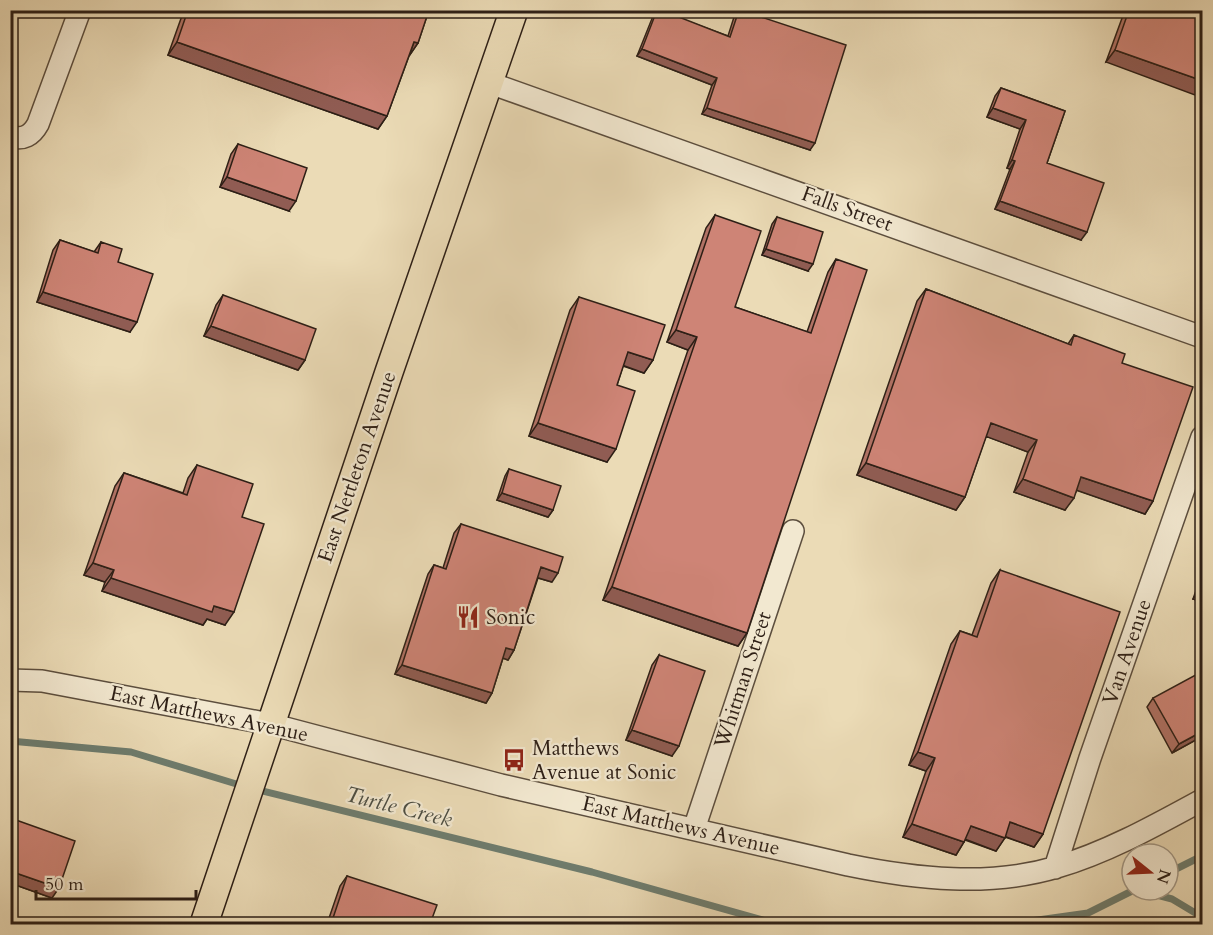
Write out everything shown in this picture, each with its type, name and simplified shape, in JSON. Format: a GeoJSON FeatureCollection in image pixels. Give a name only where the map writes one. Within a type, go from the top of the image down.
{"type":"FeatureCollection","features":[{"type":"Feature","properties":{"kind":"main road","name":"East Nettleton Avenue"},"geometry":{"type":"LineString","coordinates":[[204,924],[514,10]]}},
{"type":"Feature","properties":{"kind":"street"},"geometry":{"type":"LineString","coordinates":[[20,136],[38,124],[80,10]]}},
{"type":"Feature","properties":{"kind":"street","name":"Falls Street"},"geometry":{"type":"LineString","coordinates":[[490,83],[1203,337]]}},
{"type":"Feature","properties":{"kind":"street","name":"Van Avenue"},"geometry":{"type":"LineString","coordinates":[[1055,868],[1090,758],[1203,437]]}},
{"type":"Feature","properties":{"kind":"street","name":"Whitman Street"},"geometry":{"type":"LineString","coordinates":[[694,830],[793,531]]}},
{"type":"Feature","properties":{"kind":"street","name":"East Matthews Avenue"},"geometry":{"type":"LineString","coordinates":[[10,680],[42,681],[270,724],[501,785],[848,866],[903,874],[977,879],[1055,868],[1086,857],[1154,826],[1203,800]]}},
{"type":"Feature","properties":{"kind":"building"},"geometry":{"type":"Polygon","coordinates":[[[188,10],[429,10],[418,43],[414,42],[387,116],[177,42],[188,10]]]}},
{"type":"Feature","properties":{"kind":"building"},"geometry":{"type":"Polygon","coordinates":[[[657,10],[730,37],[740,10],[846,45],[815,143],[707,108],[717,78],[642,49],[657,10]]]}},
{"type":"Feature","properties":{"kind":"building"},"geometry":{"type":"Polygon","coordinates":[[[1129,10],[1203,10],[1203,81],[1115,50],[1129,10]]]}},
{"type":"Feature","properties":{"kind":"building"},"geometry":{"type":"Polygon","coordinates":[[[1001,88],[1065,111],[1047,163],[1104,183],[1087,232],[1000,201],[1015,161],[1012,160],[1026,120],[993,108],[1001,88]]]}},
{"type":"Feature","properties":{"kind":"building"},"geometry":{"type":"Polygon","coordinates":[[[238,144],[307,168],[296,201],[227,177],[238,144]]]}},
{"type":"Feature","properties":{"kind":"building"},"geometry":{"type":"Polygon","coordinates":[[[715,215],[761,231],[735,307],[811,333],[836,259],[867,270],[747,633],[612,587],[697,337],[676,330],[715,215]]]}},
{"type":"Feature","properties":{"kind":"building"},"geometry":{"type":"Polygon","coordinates":[[[777,217],[823,232],[813,264],[766,249],[777,217]]]}},
{"type":"Feature","properties":{"kind":"building"},"geometry":{"type":"Polygon","coordinates":[[[60,240],[98,253],[101,242],[122,249],[118,262],[153,274],[137,322],[43,292],[60,240]]]}},
{"type":"Feature","properties":{"kind":"building"},"geometry":{"type":"Polygon","coordinates":[[[926,289],[1071,345],[1074,335],[1125,354],[1122,363],[1193,387],[1153,501],[1081,477],[1074,498],[1023,479],[1037,440],[991,423],[965,497],[866,463],[926,289]]]}},
{"type":"Feature","properties":{"kind":"building"},"geometry":{"type":"Polygon","coordinates":[[[223,295],[316,329],[305,360],[211,326],[223,295]]]}},
{"type":"Feature","properties":{"kind":"building"},"geometry":{"type":"Polygon","coordinates":[[[579,297],[665,325],[653,360],[628,352],[617,385],[635,391],[616,449],[538,423],[579,297]]]}},
{"type":"Feature","properties":{"kind":"building"},"geometry":{"type":"Polygon","coordinates":[[[197,465],[253,484],[242,517],[264,524],[234,612],[214,606],[212,612],[111,578],[114,570],[93,563],[124,473],[187,495],[197,465]]]}},
{"type":"Feature","properties":{"kind":"building"},"geometry":{"type":"Polygon","coordinates":[[[509,469],[561,486],[553,510],[502,493],[509,469]]]}},
{"type":"Feature","properties":{"kind":"building"},"geometry":{"type":"Polygon","coordinates":[[[461,524],[563,557],[558,573],[541,567],[514,650],[506,648],[492,693],[402,665],[434,565],[446,569],[461,524]]]}},
{"type":"Feature","properties":{"kind":"building"},"geometry":{"type":"Polygon","coordinates":[[[1000,570],[1120,612],[1043,834],[1010,822],[1005,838],[971,826],[964,842],[912,824],[935,758],[918,752],[960,631],[977,637],[1000,570]]]}},
{"type":"Feature","properties":{"kind":"building"},"geometry":{"type":"Polygon","coordinates":[[[659,655],[705,671],[679,746],[632,730],[659,655]]]}},
{"type":"Feature","properties":{"kind":"building"},"geometry":{"type":"Polygon","coordinates":[[[1203,671],[1203,731],[1179,744],[1153,698],[1203,671]]]}},
{"type":"Feature","properties":{"kind":"building"},"geometry":{"type":"Polygon","coordinates":[[[16,820],[75,841],[59,888],[10,871],[10,836],[16,820]]]}},
{"type":"Feature","properties":{"kind":"building"},"geometry":{"type":"Polygon","coordinates":[[[347,876],[437,905],[430,924],[331,924],[347,876]]]}},
{"type":"Feature","properties":{"kind":"waterway","name":"Turtle Creek"},"geometry":{"type":"LineString","coordinates":[[10,741],[131,752],[243,786]]}},
{"type":"Feature","properties":{"kind":"waterway","name":"Turtle Creek"},"geometry":{"type":"LineString","coordinates":[[254,789],[592,872],[777,924]]}},
{"type":"Feature","properties":{"kind":"waterway"},"geometry":{"type":"LineString","coordinates":[[1180,867],[1202,856]]}},
{"type":"Feature","properties":{"kind":"waterway","name":"Turtle Creek"},"geometry":{"type":"LineString","coordinates":[[1010,924],[1088,913],[1120,897]]}},
{"type":"Feature","properties":{"kind":"waterway","name":"Turtle Creek"},"geometry":{"type":"LineString","coordinates":[[1177,902],[1202,917]]}},
{"type":"Feature","properties":{"kind":"place","name":"Sonic"},"geometry":{"type":"Point","coordinates":[468,617]}},
{"type":"Feature","properties":{"kind":"place","name":"Matthews Avenue at Sonic"},"geometry":{"type":"Point","coordinates":[514,760]}}]}
